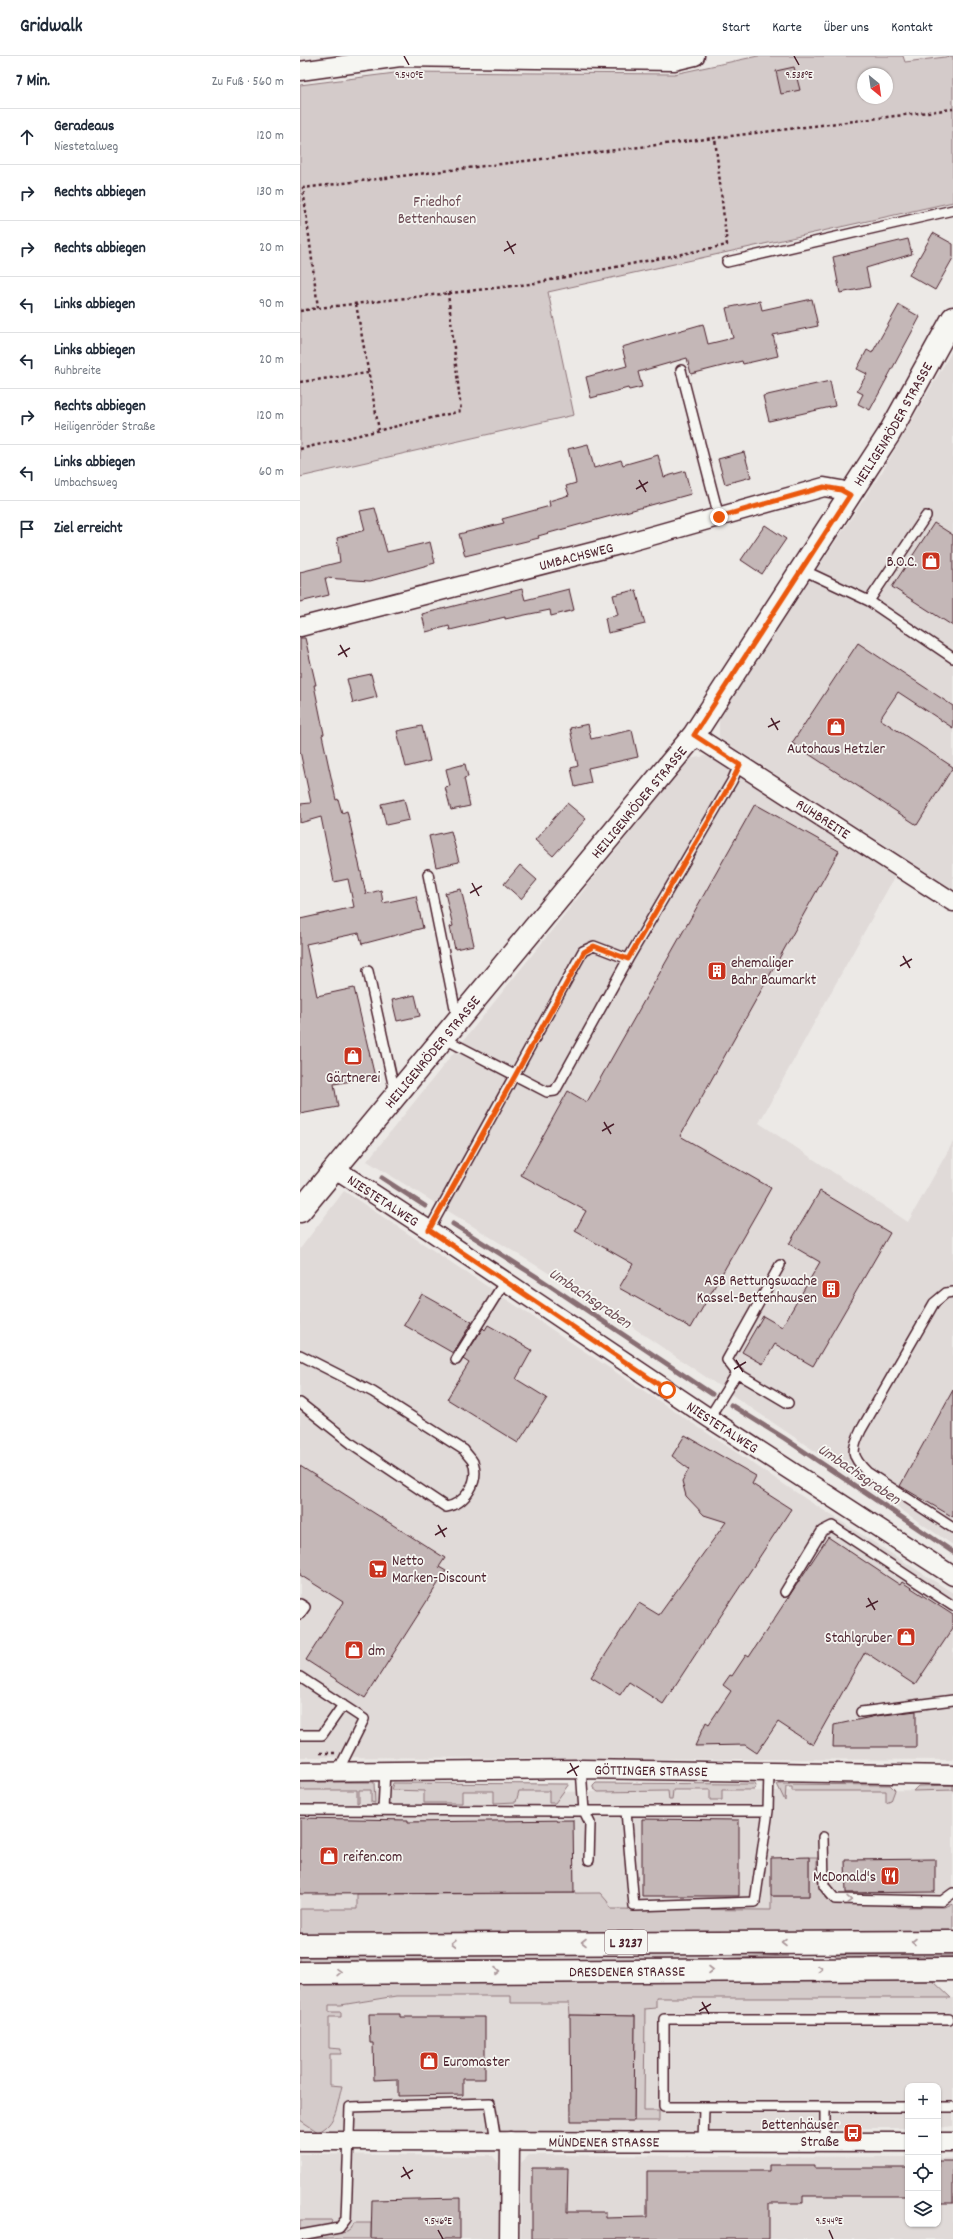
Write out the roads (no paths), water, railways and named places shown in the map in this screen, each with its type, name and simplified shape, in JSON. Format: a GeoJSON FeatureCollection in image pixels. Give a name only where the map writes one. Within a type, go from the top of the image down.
{"type":"FeatureCollection","features":[{"type":"Feature","properties":{"kind":"main road","name":"HEILIGENRÖDER STRASSE"},"geometry":{"type":"LineString","coordinates":[[300,1211],[442,1037],[694,735],[889,434],[953,318]]}},
{"type":"Feature","properties":{"kind":"main road","name":"DRESDENER STRASSE"},"geometry":{"type":"LineString","coordinates":[[300,1945],[953,1942]]}},
{"type":"Feature","properties":{"kind":"main road","name":"DRESDENER STRASSE"},"geometry":{"type":"LineString","coordinates":[[300,1973],[953,1969]]}},
{"type":"Feature","properties":{"kind":"street"},"geometry":{"type":"LineString","coordinates":[[300,71],[400,57],[674,61],[695,56]]}},
{"type":"Feature","properties":{"kind":"street","name":"UMBACHSWEG"},"geometry":{"type":"LineString","coordinates":[[300,627],[619,545],[824,487],[841,490],[850,495]]}},
{"type":"Feature","properties":{"kind":"street","name":"RUHBREITE"},"geometry":{"type":"LineString","coordinates":[[694,735],[953,902]]}},
{"type":"Feature","properties":{"kind":"street","name":"NIESTETALWEG"},"geometry":{"type":"LineString","coordinates":[[334,1168],[709,1418],[953,1576]]}},
{"type":"Feature","properties":{"kind":"street","name":"GÖTTINGER STRASSE"},"geometry":{"type":"LineString","coordinates":[[300,1772],[581,1769],[953,1775]]}},
{"type":"Feature","properties":{"kind":"street","name":"MÜNDENER STRASSE"},"geometry":{"type":"LineString","coordinates":[[300,2141],[905,2142]]}},
{"type":"Feature","properties":{"kind":"street"},"geometry":{"type":"LineString","coordinates":[[503,2141],[509,2239]]}},
{"type":"Feature","properties":{"kind":"street"},"geometry":{"type":"LineString","coordinates":[[941,2142],[953,2142]]}},
{"type":"Feature","properties":{"kind":"lane"},"geometry":{"type":"LineString","coordinates":[[727,262],[953,210]]}},
{"type":"Feature","properties":{"kind":"lane"},"geometry":{"type":"LineString","coordinates":[[681,370],[719,517]]}},
{"type":"Feature","properties":{"kind":"lane"},"geometry":{"type":"LineString","coordinates":[[869,600],[926,516]]}},
{"type":"Feature","properties":{"kind":"lane"},"geometry":{"type":"LineString","coordinates":[[801,569],[869,600],[953,658]]}},
{"type":"Feature","properties":{"kind":"lane"},"geometry":{"type":"LineString","coordinates":[[442,1037],[517,1075],[546,1092],[555,1091],[628,959],[740,765]]}},
{"type":"Feature","properties":{"kind":"lane"},"geometry":{"type":"LineString","coordinates":[[428,874],[457,1019]]}},
{"type":"Feature","properties":{"kind":"lane"},"geometry":{"type":"LineString","coordinates":[[429,1230],[517,1075],[584,952],[594,946],[628,959]]}},
{"type":"Feature","properties":{"kind":"lane"},"geometry":{"type":"LineString","coordinates":[[368,971],[395,1094]]}},
{"type":"Feature","properties":{"kind":"lane"},"geometry":{"type":"LineString","coordinates":[[780,1265],[728,1360],[737,1372],[788,1403]]}},
{"type":"Feature","properties":{"kind":"lane"},"geometry":{"type":"LineString","coordinates":[[456,1360],[505,1281]]}},
{"type":"Feature","properties":{"kind":"lane"},"geometry":{"type":"LineString","coordinates":[[953,1292],[946,1293],[934,1303],[861,1430],[854,1443],[853,1453],[857,1462],[867,1472],[953,1528]]}},
{"type":"Feature","properties":{"kind":"lane"},"geometry":{"type":"LineString","coordinates":[[300,1355],[373,1392],[464,1450],[473,1462],[474,1474],[472,1487],[466,1496],[452,1506],[446,1507],[352,1444],[300,1403]]}},
{"type":"Feature","properties":{"kind":"lane"},"geometry":{"type":"LineString","coordinates":[[709,1418],[737,1372]]}},
{"type":"Feature","properties":{"kind":"lane"},"geometry":{"type":"LineString","coordinates":[[784,1592],[822,1531],[832,1526],[953,1606]]}},
{"type":"Feature","properties":{"kind":"lane"},"geometry":{"type":"LineString","coordinates":[[300,1604],[305,1607],[300,1614]]}},
{"type":"Feature","properties":{"kind":"lane"},"geometry":{"type":"LineString","coordinates":[[300,1676],[364,1719],[338,1771]]}},
{"type":"Feature","properties":{"kind":"lane"},"geometry":{"type":"LineString","coordinates":[[861,1712],[953,1700]]}},
{"type":"Feature","properties":{"kind":"lane"},"geometry":{"type":"LineString","coordinates":[[300,1735],[322,1735],[343,1705]]}},
{"type":"Feature","properties":{"kind":"lane"},"geometry":{"type":"LineString","coordinates":[[581,1769],[584,1811],[590,1823],[589,1860]]}},
{"type":"Feature","properties":{"kind":"lane"},"geometry":{"type":"LineString","coordinates":[[383,1810],[385,1771]]}},
{"type":"Feature","properties":{"kind":"lane"},"geometry":{"type":"LineString","coordinates":[[626,1811],[634,1906],[754,1902],[768,1811],[769,1772]]}},
{"type":"Feature","properties":{"kind":"lane"},"geometry":{"type":"LineString","coordinates":[[300,1810],[768,1811]]}},
{"type":"Feature","properties":{"kind":"lane"},"geometry":{"type":"LineString","coordinates":[[823,1837],[824,1886],[835,1899],[942,1901],[953,1893]]}},
{"type":"Feature","properties":{"kind":"lane"},"geometry":{"type":"LineString","coordinates":[[905,2107],[664,2107],[664,2019],[949,2019]]}},
{"type":"Feature","properties":{"kind":"lane"},"geometry":{"type":"LineString","coordinates":[[300,2235],[339,2228],[346,2219],[350,2107],[490,2103],[503,2141]]}},
{"type":"Feature","properties":{"kind":"lane"},"geometry":{"type":"LineString","coordinates":[[941,2107],[953,2107]]}},
{"type":"Feature","properties":{"kind":"lane"},"geometry":{"type":"LineString","coordinates":[[703,2142],[704,2108]]}},
{"type":"Feature","properties":{"kind":"lane"},"geometry":{"type":"LineString","coordinates":[[825,2108],[825,2142]]}},
{"type":"Feature","properties":{"kind":"waterway","name":"Umbachsgraben"},"geometry":{"type":"LineString","coordinates":[[382,1178],[425,1206]]}},
{"type":"Feature","properties":{"kind":"waterway","name":"Umbachsgraben"},"geometry":{"type":"LineString","coordinates":[[453,1224],[537,1277],[712,1394]]}},
{"type":"Feature","properties":{"kind":"waterway","name":"Umbachsgraben"},"geometry":{"type":"LineString","coordinates":[[731,1405],[784,1438],[953,1552]]}},
{"type":"Feature","properties":{"kind":"place","name":"B.O.C."},"geometry":{"type":"Point","coordinates":[931,561]}},
{"type":"Feature","properties":{"kind":"place","name":"Autohaus Hetzler"},"geometry":{"type":"Point","coordinates":[836,727]}},
{"type":"Feature","properties":{"kind":"place","name":"ehemaliger Bahr Baumarkt"},"geometry":{"type":"Point","coordinates":[717,971]}},
{"type":"Feature","properties":{"kind":"place","name":"Gärtnerei"},"geometry":{"type":"Point","coordinates":[353,1056]}},
{"type":"Feature","properties":{"kind":"place","name":"ASB Rettungswache Kassel-Bettenhausen"},"geometry":{"type":"Point","coordinates":[831,1289]}},
{"type":"Feature","properties":{"kind":"place","name":"Netto Marken-Discount"},"geometry":{"type":"Point","coordinates":[378,1569]}},
{"type":"Feature","properties":{"kind":"place","name":"Stahlgruber"},"geometry":{"type":"Point","coordinates":[906,1637]}},
{"type":"Feature","properties":{"kind":"place","name":"dm"},"geometry":{"type":"Point","coordinates":[354,1650]}},
{"type":"Feature","properties":{"kind":"place","name":"reifen.com"},"geometry":{"type":"Point","coordinates":[329,1856]}},
{"type":"Feature","properties":{"kind":"place","name":"McDonald's"},"geometry":{"type":"Point","coordinates":[890,1876]}},
{"type":"Feature","properties":{"kind":"place","name":"Euromaster"},"geometry":{"type":"Point","coordinates":[429,2061]}},
{"type":"Feature","properties":{"kind":"place","name":"Bettenhäuser Straße"},"geometry":{"type":"Point","coordinates":[853,2133]}},
{"type":"Feature","properties":{"kind":"park label","name":"Friedhof Bettenhausen"},"geometry":{"type":"Point","coordinates":[437,210]}}]}
